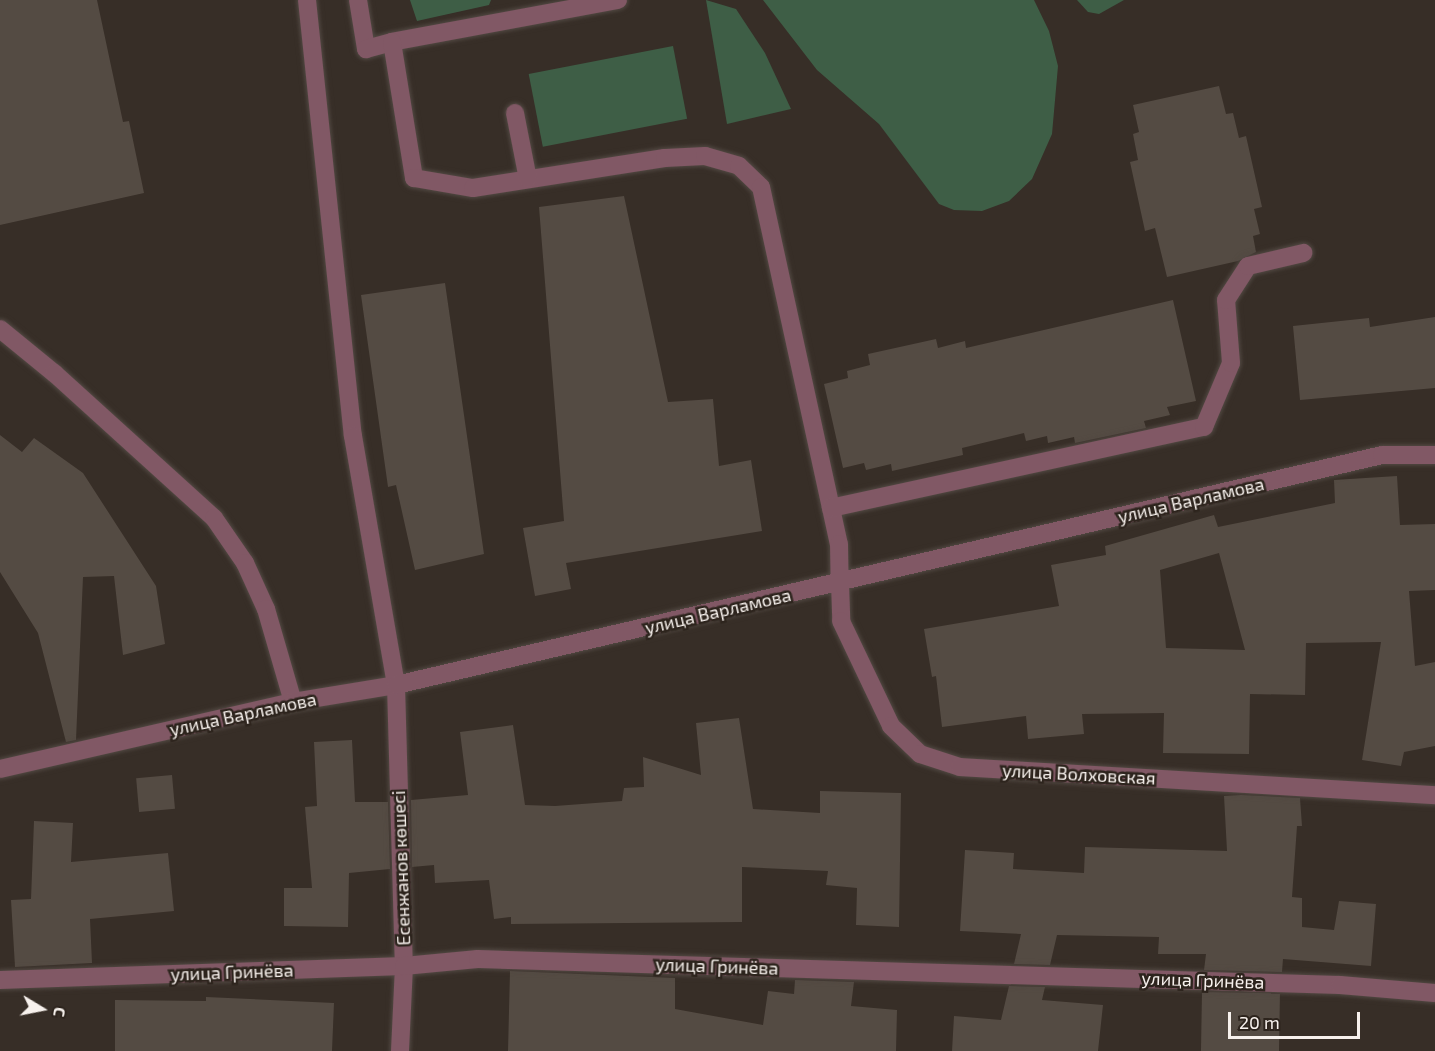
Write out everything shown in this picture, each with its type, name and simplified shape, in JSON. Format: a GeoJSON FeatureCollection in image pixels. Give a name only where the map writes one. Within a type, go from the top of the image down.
{"type":"FeatureCollection","features":[{"type":"Feature","properties":{"kind":"street","name":"Есенжанов көшесі"},"geometry":{"type":"LineString","coordinates":[[308,0],[353,436],[396,685],[404,966],[400,1051]]}},
{"type":"Feature","properties":{"kind":"street"},"geometry":{"type":"LineString","coordinates":[[358,0],[366,49],[392,42],[618,0]]}},
{"type":"Feature","properties":{"kind":"street","name":"улица Волховская"},"geometry":{"type":"LineString","coordinates":[[392,42],[414,178],[473,188],[705,156],[739,166],[761,187],[838,544],[841,621],[891,726],[920,754],[960,767],[1435,795]]}},
{"type":"Feature","properties":{"kind":"street"},"geometry":{"type":"LineString","coordinates":[[515,113],[528,179]]}},
{"type":"Feature","properties":{"kind":"street"},"geometry":{"type":"LineString","coordinates":[[831,508],[1204,427],[1231,363],[1226,300],[1248,266],[1304,253]]}},
{"type":"Feature","properties":{"kind":"street"},"geometry":{"type":"LineString","coordinates":[[0,329],[54,373],[214,518],[245,563],[266,609],[292,702]]}},
{"type":"Feature","properties":{"kind":"street","name":"улица Варламова"},"geometry":{"type":"LineString","coordinates":[[0,768],[292,702],[396,685],[1382,455],[1435,455]]}},
{"type":"Feature","properties":{"kind":"street","name":"улица Гринёва"},"geometry":{"type":"LineString","coordinates":[[0,980],[404,966],[490,959],[1340,985],[1435,993]]}},
{"type":"Feature","properties":{"kind":"green space"},"geometry":{"type":"Polygon","coordinates":[[[410,0],[491,0],[489,5],[417,21],[410,0]]]}},
{"type":"Feature","properties":{"kind":"green space"},"geometry":{"type":"Polygon","coordinates":[[[706,0],[736,9],[765,53],[791,109],[727,124],[706,0]]]}},
{"type":"Feature","properties":{"kind":"green space"},"geometry":{"type":"Polygon","coordinates":[[[763,0],[1034,0],[1049,31],[1058,66],[1052,134],[1032,179],[1009,201],[982,211],[954,210],[939,204],[879,124],[817,70],[763,0]]]}},
{"type":"Feature","properties":{"kind":"green space"},"geometry":{"type":"Polygon","coordinates":[[[1077,0],[1124,0],[1099,14],[1088,12],[1077,0]]]}},
{"type":"Feature","properties":{"kind":"green space"},"geometry":{"type":"Polygon","coordinates":[[[673,46],[687,119],[543,147],[529,74],[673,46]]]}},
{"type":"Feature","properties":{"kind":"building"},"geometry":{"type":"Polygon","coordinates":[[[0,0],[97,0],[123,122],[129,121],[144,193],[0,225],[0,0]]]}},
{"type":"Feature","properties":{"kind":"building"},"geometry":{"type":"Polygon","coordinates":[[[1219,86],[1226,114],[1233,113],[1239,138],[1246,136],[1262,207],[1254,209],[1260,234],[1253,236],[1256,252],[1238,261],[1167,277],[1155,228],[1145,231],[1130,162],[1138,160],[1133,134],[1139,132],[1133,105],[1219,86]]]}},
{"type":"Feature","properties":{"kind":"building"},"geometry":{"type":"Polygon","coordinates":[[[624,196],[668,402],[713,399],[719,466],[751,460],[762,531],[566,563],[571,589],[535,596],[523,528],[564,521],[539,207],[624,196]]]}},
{"type":"Feature","properties":{"kind":"building"},"geometry":{"type":"Polygon","coordinates":[[[445,283],[484,554],[415,570],[396,485],[388,487],[361,295],[445,283]]]}},
{"type":"Feature","properties":{"kind":"building"},"geometry":{"type":"Polygon","coordinates":[[[1173,300],[1196,401],[1167,407],[1170,415],[1144,421],[1146,428],[1075,443],[1074,437],[1048,443],[1047,436],[1026,441],[1024,433],[962,448],[963,455],[892,471],[891,464],[866,470],[864,463],[843,468],[824,384],[848,378],[847,371],[870,365],[868,354],[936,339],[938,348],[965,341],[966,348],[1173,300]]]}},
{"type":"Feature","properties":{"kind":"building"},"geometry":{"type":"Polygon","coordinates":[[[1435,317],[1435,388],[1300,400],[1293,326],[1369,318],[1370,327],[1435,317]]]}},
{"type":"Feature","properties":{"kind":"building"},"geometry":{"type":"Polygon","coordinates":[[[0,435],[22,452],[34,438],[83,473],[156,586],[165,644],[123,655],[114,576],[83,577],[76,740],[66,742],[38,633],[0,572],[0,435]]]}},
{"type":"Feature","properties":{"kind":"building"},"geometry":{"type":"Polygon","coordinates":[[[1397,476],[1400,525],[1435,524],[1435,590],[1409,591],[1415,666],[1435,662],[1435,746],[1404,752],[1401,766],[1362,760],[1381,642],[1306,643],[1305,695],[1250,694],[1249,754],[1163,753],[1164,713],[1082,714],[1084,734],[1028,739],[1026,716],[942,727],[936,676],[932,677],[924,629],[1059,606],[1051,565],[1106,555],[1105,546],[1214,515],[1218,527],[1335,503],[1334,480],[1397,476]],[[1219,553],[1160,570],[1166,648],[1245,650],[1219,553]]]}},
{"type":"Feature","properties":{"kind":"building"},"geometry":{"type":"Polygon","coordinates":[[[739,718],[753,809],[820,813],[820,791],[901,793],[899,927],[856,925],[857,888],[826,885],[828,871],[742,867],[742,922],[511,924],[511,917],[494,919],[489,880],[435,883],[434,865],[412,867],[411,800],[468,795],[460,732],[513,725],[525,805],[555,806],[622,801],[624,788],[644,787],[643,757],[701,775],[696,723],[739,718]]]}},
{"type":"Feature","properties":{"kind":"building"},"geometry":{"type":"Polygon","coordinates":[[[352,740],[355,802],[388,802],[390,869],[349,873],[348,927],[284,926],[284,888],[312,888],[305,807],[317,806],[314,742],[352,740]]]}},
{"type":"Feature","properties":{"kind":"building"},"geometry":{"type":"Polygon","coordinates":[[[172,775],[175,809],[139,812],[136,778],[172,775]]]}},
{"type":"Feature","properties":{"kind":"building"},"geometry":{"type":"Polygon","coordinates":[[[1224,796],[1300,798],[1302,826],[1297,826],[1292,897],[1302,898],[1302,927],[1334,930],[1339,901],[1376,904],[1371,966],[1283,959],[1282,972],[1204,970],[1206,954],[1158,954],[1159,937],[1057,935],[1050,965],[1014,964],[1021,934],[960,931],[965,850],[1014,853],[1013,869],[1084,873],[1085,847],[1227,851],[1224,796]]]}},
{"type":"Feature","properties":{"kind":"building"},"geometry":{"type":"Polygon","coordinates":[[[34,821],[73,823],[71,862],[168,853],[174,911],[90,919],[92,963],[15,967],[11,900],[31,899],[34,821]]]}},
{"type":"Feature","properties":{"kind":"building"},"geometry":{"type":"Polygon","coordinates":[[[510,971],[675,978],[675,1009],[763,1025],[768,991],[794,994],[795,980],[854,982],[851,1006],[897,1010],[896,1051],[508,1051],[510,971]]]}},
{"type":"Feature","properties":{"kind":"building"},"geometry":{"type":"Polygon","coordinates":[[[1009,986],[1045,987],[1042,1000],[1103,1005],[1098,1051],[952,1051],[954,1016],[1001,1020],[1009,986]]]}},
{"type":"Feature","properties":{"kind":"building"},"geometry":{"type":"Polygon","coordinates":[[[1202,992],[1280,993],[1279,1051],[1201,1051],[1202,992]]]}},
{"type":"Feature","properties":{"kind":"building"},"geometry":{"type":"Polygon","coordinates":[[[206,997],[334,1003],[332,1051],[115,1051],[115,1000],[206,1001],[206,997]]]}}]}
